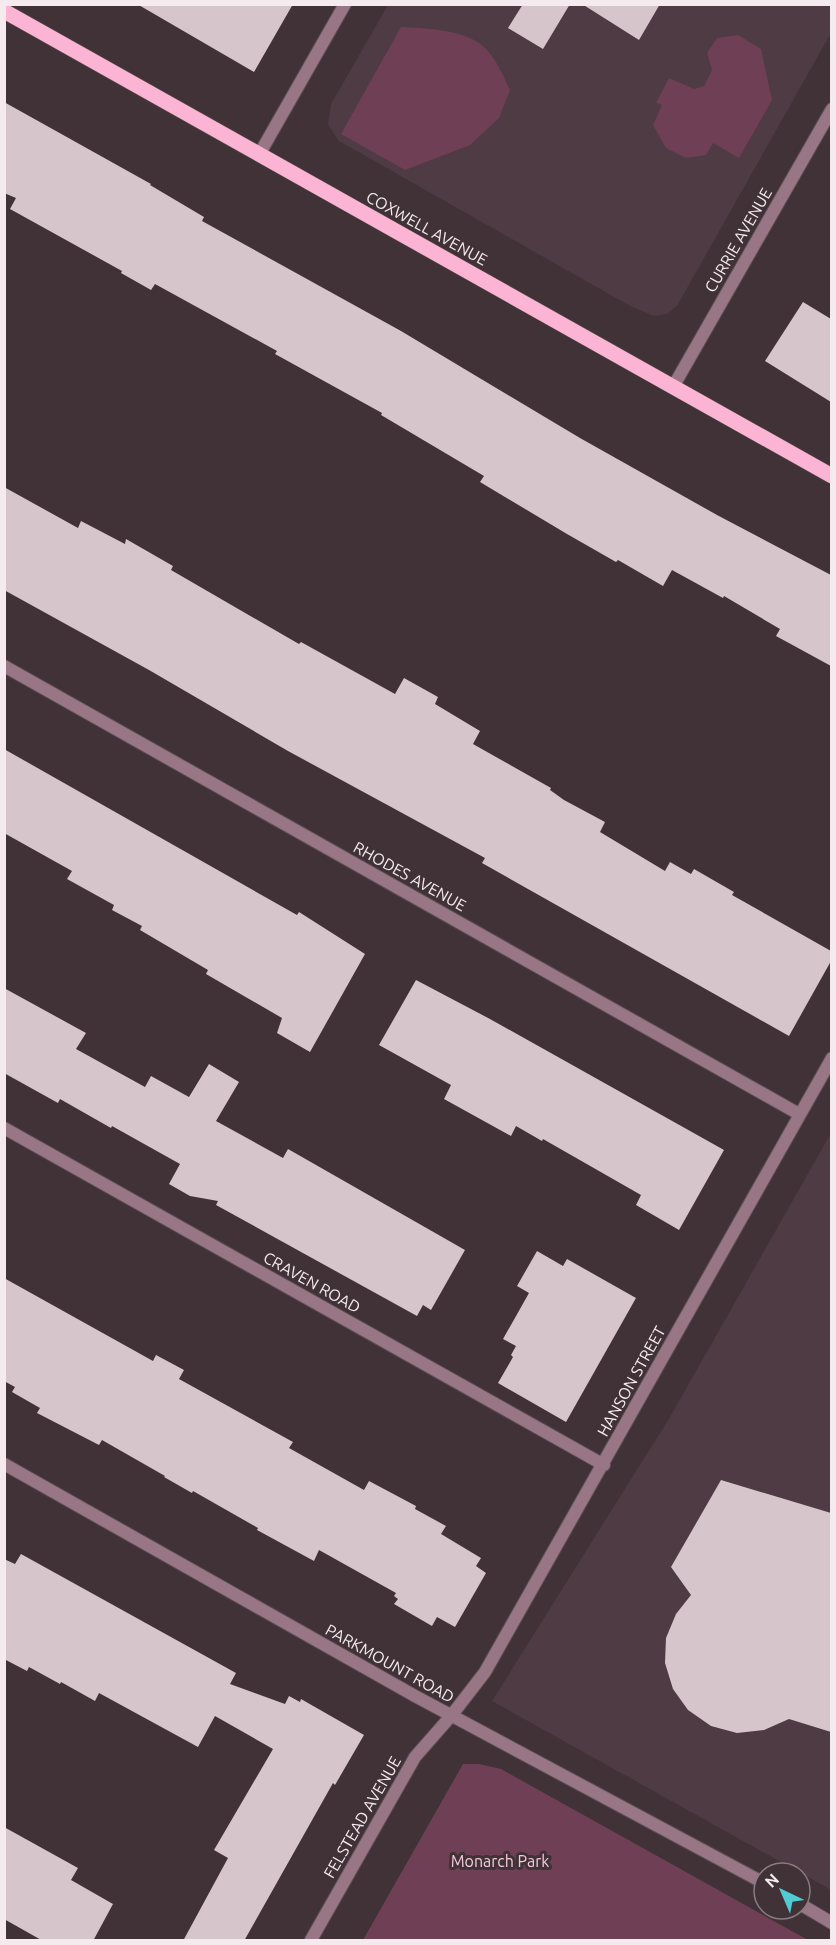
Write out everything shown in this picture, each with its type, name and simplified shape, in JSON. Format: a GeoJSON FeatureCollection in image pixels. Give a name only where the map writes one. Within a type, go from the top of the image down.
{"type":"FeatureCollection","features":[{"type":"Feature","properties":{"kind":"main road","name":"COXWELL AVENUE"},"geometry":{"type":"LineString","coordinates":[[4,11],[831,476]]}},
{"type":"Feature","properties":{"kind":"street"},"geometry":{"type":"LineString","coordinates":[[260,153],[345,4]]}},
{"type":"Feature","properties":{"kind":"street","name":"CURRIE AVENUE"},"geometry":{"type":"LineString","coordinates":[[673,387],[831,109]]}},
{"type":"Feature","properties":{"kind":"street","name":"RHODES AVENUE"},"geometry":{"type":"LineString","coordinates":[[4,666],[799,1114]]}},
{"type":"Feature","properties":{"kind":"street","name":"HANSON STREET"},"geometry":{"type":"LineString","coordinates":[[451,1716],[485,1672],[831,1058]]}},
{"type":"Feature","properties":{"kind":"street","name":"CRAVEN ROAD"},"geometry":{"type":"LineString","coordinates":[[4,1128],[603,1464]]}},
{"type":"Feature","properties":{"kind":"street","name":"PARKMOUNT ROAD"},"geometry":{"type":"LineString","coordinates":[[4,1464],[451,1716],[752,1877]]}},
{"type":"Feature","properties":{"kind":"street","name":"FELSTEAD AVENUE"},"geometry":{"type":"LineString","coordinates":[[311,1941],[415,1757],[451,1716]]}},
{"type":"Feature","properties":{"kind":"street"},"geometry":{"type":"LineString","coordinates":[[812,1911],[831,1923]]}},
{"type":"Feature","properties":{"kind":"shaded area"},"geometry":{"type":"Polygon","coordinates":[[[388,5],[831,5],[831,33],[677,306],[667,314],[654,316],[630,306],[339,141],[328,125],[331,104],[388,5]]]}},
{"type":"Feature","properties":{"kind":"shaded area"},"geometry":{"type":"Polygon","coordinates":[[[831,1133],[831,1890],[812,1879],[812,1861],[779,1861],[492,1701],[670,1417],[831,1133]]]}},
{"type":"Feature","properties":{"kind":"green space"},"geometry":{"type":"Polygon","coordinates":[[[401,27],[446,31],[479,43],[500,68],[510,90],[499,118],[470,145],[405,170],[341,134],[401,27]]]}},
{"type":"Feature","properties":{"kind":"green space"},"geometry":{"type":"Polygon","coordinates":[[[738,35],[761,49],[772,100],[739,158],[713,143],[706,155],[686,158],[666,148],[653,125],[662,105],[656,103],[669,78],[694,89],[704,86],[712,70],[707,53],[717,38],[738,35]]]}},
{"type":"Feature","properties":{"kind":"green space","name":"Monarch Park"},"geometry":{"type":"Polygon","coordinates":[[[463,1764],[479,1764],[501,1769],[752,1909],[752,1921],[774,1921],[808,1940],[363,1940],[463,1764]]]}},
{"type":"Feature","properties":{"kind":"building"},"geometry":{"type":"Polygon","coordinates":[[[137,4],[293,4],[254,72],[137,4]]]}},
{"type":"Feature","properties":{"kind":"building"},"geometry":{"type":"Polygon","coordinates":[[[523,4],[570,4],[543,49],[508,28],[523,4]]]}},
{"type":"Feature","properties":{"kind":"building"},"geometry":{"type":"Polygon","coordinates":[[[582,4],[660,4],[639,40],[582,4]]]}},
{"type":"Feature","properties":{"kind":"building"},"geometry":{"type":"Polygon","coordinates":[[[4,102],[151,184],[204,217],[202,221],[401,331],[580,438],[717,515],[831,575],[831,666],[776,636],[780,629],[724,596],[723,598],[672,570],[663,586],[618,560],[616,562],[480,482],[484,476],[381,415],[382,413],[275,354],[277,351],[155,284],[151,290],[121,273],[122,271],[10,209],[16,198],[4,193],[4,102]]]}},
{"type":"Feature","properties":{"kind":"building"},"geometry":{"type":"Polygon","coordinates":[[[803,302],[831,319],[831,402],[765,361],[803,302]]]}},
{"type":"Feature","properties":{"kind":"building"},"geometry":{"type":"Polygon","coordinates":[[[4,487],[78,528],[81,521],[125,544],[126,539],[173,566],[171,570],[299,644],[301,642],[395,694],[404,678],[438,697],[435,704],[480,731],[473,744],[551,788],[550,790],[564,800],[605,822],[600,832],[665,871],[670,862],[691,874],[694,869],[734,892],[732,895],[831,951],[831,961],[789,1036],[482,863],[485,858],[288,751],[149,670],[4,590],[4,487]]]}},
{"type":"Feature","properties":{"kind":"building"},"geometry":{"type":"Polygon","coordinates":[[[4,749],[297,915],[299,912],[365,954],[310,1052],[277,1033],[282,1018],[206,974],[208,970],[140,930],[142,926],[112,910],[114,905],[67,879],[72,871],[4,833],[4,749]]]}},
{"type":"Feature","properties":{"kind":"building"},"geometry":{"type":"Polygon","coordinates":[[[416,980],[724,1150],[679,1230],[636,1205],[641,1195],[543,1139],[542,1141],[516,1126],[511,1136],[444,1099],[451,1085],[379,1045],[416,980]]]}},
{"type":"Feature","properties":{"kind":"building"},"geometry":{"type":"Polygon","coordinates":[[[4,988],[86,1033],[76,1049],[145,1087],[151,1076],[189,1097],[209,1064],[239,1082],[216,1121],[283,1158],[288,1149],[465,1250],[431,1310],[423,1305],[417,1316],[216,1205],[218,1201],[190,1196],[169,1184],[180,1164],[60,1099],[58,1103],[4,1073],[4,988]]]}},
{"type":"Feature","properties":{"kind":"building"},"geometry":{"type":"Polygon","coordinates":[[[537,1251],[563,1266],[567,1259],[636,1298],[566,1422],[498,1383],[513,1357],[511,1355],[516,1346],[503,1339],[529,1293],[517,1286],[537,1251]]]}},
{"type":"Feature","properties":{"kind":"building"},"geometry":{"type":"Polygon","coordinates":[[[4,1278],[153,1361],[156,1355],[184,1370],[179,1379],[293,1442],[289,1448],[364,1490],[369,1481],[416,1506],[415,1509],[446,1526],[441,1534],[481,1558],[476,1566],[486,1573],[455,1627],[437,1617],[432,1626],[394,1604],[398,1599],[394,1596],[396,1593],[319,1550],[314,1561],[102,1440],[99,1445],[37,1413],[40,1408],[12,1392],[15,1387],[4,1381],[4,1278]]]}},
{"type":"Feature","properties":{"kind":"building"},"geometry":{"type":"Polygon","coordinates":[[[721,1480],[831,1513],[831,1732],[789,1719],[764,1730],[737,1733],[711,1726],[688,1710],[673,1689],[665,1663],[666,1638],[676,1614],[691,1595],[671,1567],[721,1480]]]}},
{"type":"Feature","properties":{"kind":"building"},"geometry":{"type":"Polygon","coordinates":[[[21,1554],[236,1673],[230,1684],[285,1704],[289,1696],[300,1702],[301,1699],[364,1735],[335,1785],[333,1783],[244,1941],[183,1941],[228,1858],[214,1850],[273,1749],[215,1716],[198,1747],[99,1693],[95,1701],[29,1667],[27,1671],[4,1659],[4,1559],[15,1564],[21,1554]]]}},
{"type":"Feature","properties":{"kind":"building"},"geometry":{"type":"Polygon","coordinates":[[[4,1827],[78,1868],[71,1880],[113,1904],[93,1941],[43,1941],[4,1919],[4,1827]]]}}]}
